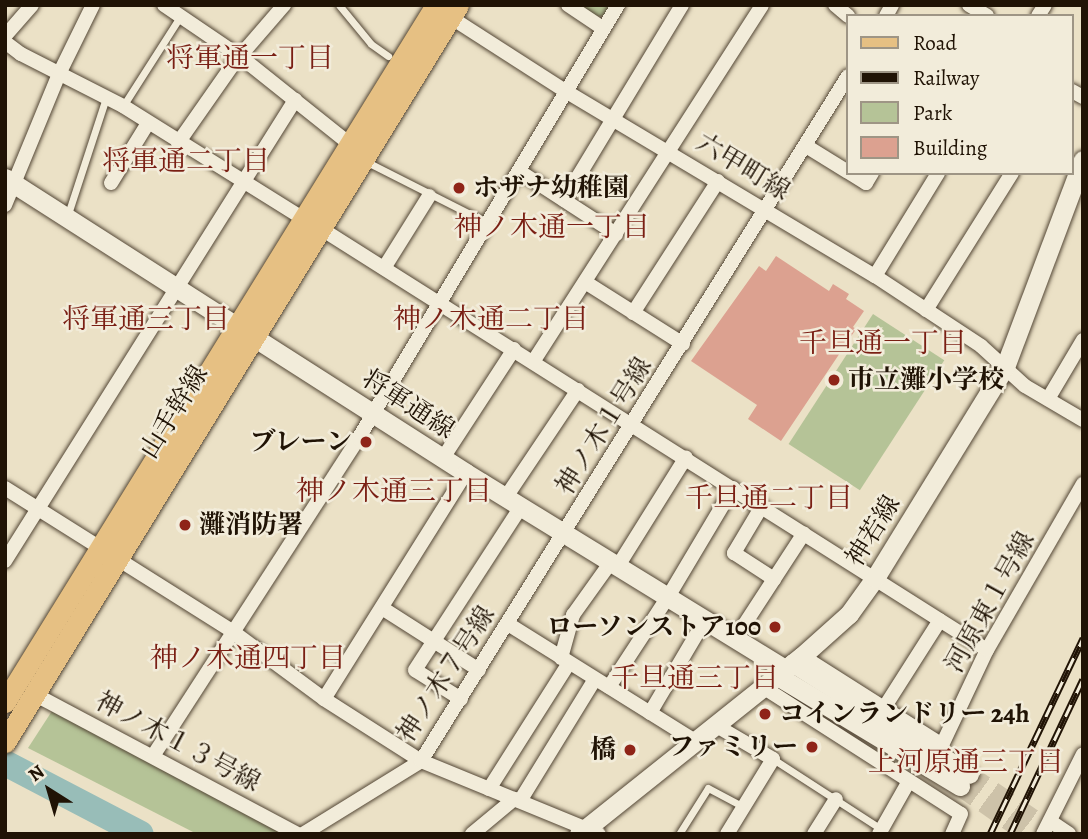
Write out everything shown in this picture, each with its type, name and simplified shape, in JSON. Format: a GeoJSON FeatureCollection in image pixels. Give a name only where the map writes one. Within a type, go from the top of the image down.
{"type":"FeatureCollection","features":[{"type":"Feature","properties":{"kind":"main road","name":"山手幹線"},"geometry":{"type":"LineString","coordinates":[[6,699],[108,554],[312,223],[448,9]]}},
{"type":"Feature","properties":{"kind":"main road","name":"山手幹線"},"geometry":{"type":"LineString","coordinates":[[7,739],[36,695],[108,554]]}},
{"type":"Feature","properties":{"kind":"street"},"geometry":{"type":"LineString","coordinates":[[5,36],[32,5]]}},
{"type":"Feature","properties":{"kind":"street"},"geometry":{"type":"LineString","coordinates":[[5,205],[10,181],[93,5]]}},
{"type":"Feature","properties":{"kind":"street"},"geometry":{"type":"LineString","coordinates":[[164,5],[242,58],[358,153]]}},
{"type":"Feature","properties":{"kind":"street"},"geometry":{"type":"LineString","coordinates":[[178,143],[234,64],[242,58],[284,5]]}},
{"type":"Feature","properties":{"kind":"street"},"geometry":{"type":"LineString","coordinates":[[568,5],[604,29]]}},
{"type":"Feature","properties":{"kind":"street"},"geometry":{"type":"LineString","coordinates":[[153,756],[358,439],[372,411],[618,5]]}},
{"type":"Feature","properties":{"kind":"street"},"geometry":{"type":"LineString","coordinates":[[564,200],[682,5]]}},
{"type":"Feature","properties":{"kind":"street"},"geometry":{"type":"LineString","coordinates":[[533,362],[762,5]]}},
{"type":"Feature","properties":{"kind":"street","name":"六甲町線"},"geometry":{"type":"LineString","coordinates":[[448,9],[567,92],[875,276],[981,346],[1025,386],[1083,420]]}},
{"type":"Feature","properties":{"kind":"street"},"geometry":{"type":"LineString","coordinates":[[5,42],[59,74],[123,106],[178,143],[440,302],[987,650]]}},
{"type":"Feature","properties":{"kind":"street","name":"神ノ木１号線"},"geometry":{"type":"LineString","coordinates":[[565,534],[846,79]]}},
{"type":"Feature","properties":{"kind":"street"},"geometry":{"type":"LineString","coordinates":[[5,561],[295,100]]}},
{"type":"Feature","properties":{"kind":"street"},"geometry":{"type":"LineString","coordinates":[[111,183],[148,123]]}},
{"type":"Feature","properties":{"kind":"street"},"geometry":{"type":"LineString","coordinates":[[806,146],[846,171]]}},
{"type":"Feature","properties":{"kind":"street","name":"神若線"},"geometry":{"type":"LineString","coordinates":[[588,832],[849,614],[875,578],[1005,367],[1079,165]]}},
{"type":"Feature","properties":{"kind":"street"},"geometry":{"type":"LineString","coordinates":[[519,171],[616,234]]}},
{"type":"Feature","properties":{"kind":"street"},"geometry":{"type":"LineString","coordinates":[[852,175],[866,183],[871,175]]}},
{"type":"Feature","properties":{"kind":"street"},"geometry":{"type":"LineString","coordinates":[[875,276],[936,175]]}},
{"type":"Feature","properties":{"kind":"street"},"geometry":{"type":"LineString","coordinates":[[926,310],[1011,175]]}},
{"type":"Feature","properties":{"kind":"street","name":"将軍通線"},"geometry":{"type":"LineString","coordinates":[[10,181],[443,458],[965,780]]}},
{"type":"Feature","properties":{"kind":"street"},"geometry":{"type":"LineString","coordinates":[[633,313],[718,181]]}},
{"type":"Feature","properties":{"kind":"street"},"geometry":{"type":"LineString","coordinates":[[384,268],[429,196]]}},
{"type":"Feature","properties":{"kind":"street"},"geometry":{"type":"LineString","coordinates":[[585,282],[683,344]]}},
{"type":"Feature","properties":{"kind":"street"},"geometry":{"type":"LineString","coordinates":[[1048,399],[1083,340]]}},
{"type":"Feature","properties":{"kind":"street"},"geometry":{"type":"LineString","coordinates":[[443,458],[514,349]]}},
{"type":"Feature","properties":{"kind":"street"},"geometry":{"type":"LineString","coordinates":[[461,699],[415,670],[578,390]]}},
{"type":"Feature","properties":{"kind":"street"},"geometry":{"type":"LineString","coordinates":[[489,789],[565,660],[573,615],[614,564],[685,457]]}},
{"type":"Feature","properties":{"kind":"street"},"geometry":{"type":"LineString","coordinates":[[324,699],[467,473]]}},
{"type":"Feature","properties":{"kind":"street","name":"河原東１号線"},"geometry":{"type":"LineString","coordinates":[[884,708],[942,745],[987,650],[1083,484]]}},
{"type":"Feature","properties":{"kind":"street"},"geometry":{"type":"LineString","coordinates":[[5,488],[232,631],[324,699],[421,761],[588,832]]}},
{"type":"Feature","properties":{"kind":"street"},"geometry":{"type":"LineString","coordinates":[[608,687],[668,597],[733,488]]}},
{"type":"Feature","properties":{"kind":"street"},"geometry":{"type":"LineString","coordinates":[[762,506],[734,553],[774,579]]}},
{"type":"Feature","properties":{"kind":"street"},"geometry":{"type":"LineString","coordinates":[[735,639],[804,533]]}},
{"type":"Feature","properties":{"kind":"street","name":"神ノ木７号線"},"geometry":{"type":"LineString","coordinates":[[303,834],[421,761],[565,534]]}},
{"type":"Feature","properties":{"kind":"street"},"geometry":{"type":"LineString","coordinates":[[382,608],[479,670]]}},
{"type":"Feature","properties":{"kind":"street"},"geometry":{"type":"LineString","coordinates":[[650,713],[705,620]]}},
{"type":"Feature","properties":{"kind":"street"},"geometry":{"type":"LineString","coordinates":[[784,670],[884,708],[940,620]]}},
{"type":"Feature","properties":{"kind":"street"},"geometry":{"type":"LineString","coordinates":[[508,624],[695,741]]}},
{"type":"Feature","properties":{"kind":"street"},"geometry":{"type":"LineString","coordinates":[[784,670],[909,781],[961,814],[952,834]]}},
{"type":"Feature","properties":{"kind":"street"},"geometry":{"type":"LineString","coordinates":[[472,834],[517,800],[595,679]]}},
{"type":"Feature","properties":{"kind":"street","name":"神ノ木１３号線"},"geometry":{"type":"LineString","coordinates":[[36,695],[297,834]]}},
{"type":"Feature","properties":{"kind":"street"},"geometry":{"type":"LineString","coordinates":[[715,725],[773,759],[727,834]]}},
{"type":"Feature","properties":{"kind":"street"},"geometry":{"type":"LineString","coordinates":[[1069,834],[1046,827],[1079,774],[1083,754]]}},
{"type":"Feature","properties":{"kind":"street"},"geometry":{"type":"LineString","coordinates":[[880,831],[909,781]]}},
{"type":"Feature","properties":{"kind":"street"},"geometry":{"type":"LineString","coordinates":[[814,834],[836,799]]}},
{"type":"Feature","properties":{"kind":"lane"},"geometry":{"type":"LineString","coordinates":[[339,5],[371,44],[388,57]]}},
{"type":"Feature","properties":{"kind":"lane"},"geometry":{"type":"LineString","coordinates":[[123,106],[180,17]]}},
{"type":"Feature","properties":{"kind":"lane"},"geometry":{"type":"LineString","coordinates":[[67,217],[106,97]]}},
{"type":"Feature","properties":{"kind":"lane"},"geometry":{"type":"LineString","coordinates":[[358,153],[429,196],[488,223]]}},
{"type":"Feature","properties":{"kind":"lane"},"geometry":{"type":"LineString","coordinates":[[773,759],[880,831]]}},
{"type":"Feature","properties":{"kind":"lane"},"geometry":{"type":"LineString","coordinates":[[679,834],[708,788],[743,807]]}},
{"type":"Feature","properties":{"kind":"green space"},"geometry":{"type":"Polygon","coordinates":[[[580,5],[615,5],[608,16],[597,16],[580,5]]]}},
{"type":"Feature","properties":{"kind":"green space"},"geometry":{"type":"Polygon","coordinates":[[[873,314],[944,360],[860,490],[789,444],[873,314]]]}},
{"type":"Feature","properties":{"kind":"green space"},"geometry":{"type":"Polygon","coordinates":[[[52,711],[284,834],[197,834],[28,748],[52,711]]]}},
{"type":"Feature","properties":{"kind":"building"},"geometry":{"type":"Polygon","coordinates":[[[776,256],[829,291],[833,284],[849,294],[846,299],[864,311],[853,327],[856,329],[781,441],[748,419],[757,405],[691,361],[759,266],[766,271],[776,256]]]}},
{"type":"Feature","properties":{"kind":"waterway"},"geometry":{"type":"LineString","coordinates":[[5,763],[141,834]]}},
{"type":"Feature","properties":{"kind":"tunnel"},"geometry":{"type":"LineString","coordinates":[[969,774],[1056,834]]}},
{"type":"Feature","properties":{"kind":"tunnel"},"geometry":{"type":"LineString","coordinates":[[960,786],[1028,834]]}},
{"type":"Feature","properties":{"kind":"railway"},"geometry":{"type":"LineString","coordinates":[[990,834],[1083,638]]}},
{"type":"Feature","properties":{"kind":"railway"},"geometry":{"type":"LineString","coordinates":[[1010,834],[1083,679]]}},
{"type":"Feature","properties":{"kind":"place","name":"ホザナ幼稚園"},"geometry":{"type":"Point","coordinates":[459,188]}},
{"type":"Feature","properties":{"kind":"place","name":"市立灘小学校"},"geometry":{"type":"Point","coordinates":[834,380]}},
{"type":"Feature","properties":{"kind":"place","name":"ブレーン"},"geometry":{"type":"Point","coordinates":[366,442]}},
{"type":"Feature","properties":{"kind":"place","name":"灘消防署"},"geometry":{"type":"Point","coordinates":[185,525]}},
{"type":"Feature","properties":{"kind":"place","name":"ローソンストア100"},"geometry":{"type":"Point","coordinates":[775,627]}},
{"type":"Feature","properties":{"kind":"place","name":"コインランドリー 24h"},"geometry":{"type":"Point","coordinates":[765,714]}},
{"type":"Feature","properties":{"kind":"place","name":"ファミリー"},"geometry":{"type":"Point","coordinates":[812,747]}},
{"type":"Feature","properties":{"kind":"place","name":"橋"},"geometry":{"type":"Point","coordinates":[630,750]}},
{"type":"Feature","properties":{"kind":"district","name":"将軍通一丁目"},"geometry":{"type":"Point","coordinates":[250,58]}},
{"type":"Feature","properties":{"kind":"district","name":"将軍通二丁目"},"geometry":{"type":"Point","coordinates":[186,161]}},
{"type":"Feature","properties":{"kind":"district","name":"神ノ木通一丁目"},"geometry":{"type":"Point","coordinates":[552,227]}},
{"type":"Feature","properties":{"kind":"district","name":"将軍通三丁目"},"geometry":{"type":"Point","coordinates":[146,319]}},
{"type":"Feature","properties":{"kind":"district","name":"神ノ木通二丁目"},"geometry":{"type":"Point","coordinates":[491,319]}},
{"type":"Feature","properties":{"kind":"district","name":"千旦通一丁目"},"geometry":{"type":"Point","coordinates":[883,343]}},
{"type":"Feature","properties":{"kind":"district","name":"神ノ木通三丁目"},"geometry":{"type":"Point","coordinates":[394,491]}},
{"type":"Feature","properties":{"kind":"district","name":"千旦通二丁目"},"geometry":{"type":"Point","coordinates":[769,498]}},
{"type":"Feature","properties":{"kind":"district","name":"神ノ木通四丁目"},"geometry":{"type":"Point","coordinates":[248,658]}},
{"type":"Feature","properties":{"kind":"district","name":"千旦通三丁目"},"geometry":{"type":"Point","coordinates":[695,678]}},
{"type":"Feature","properties":{"kind":"district","name":"上河原通三丁目"},"geometry":{"type":"Point","coordinates":[966,762]}}]}
